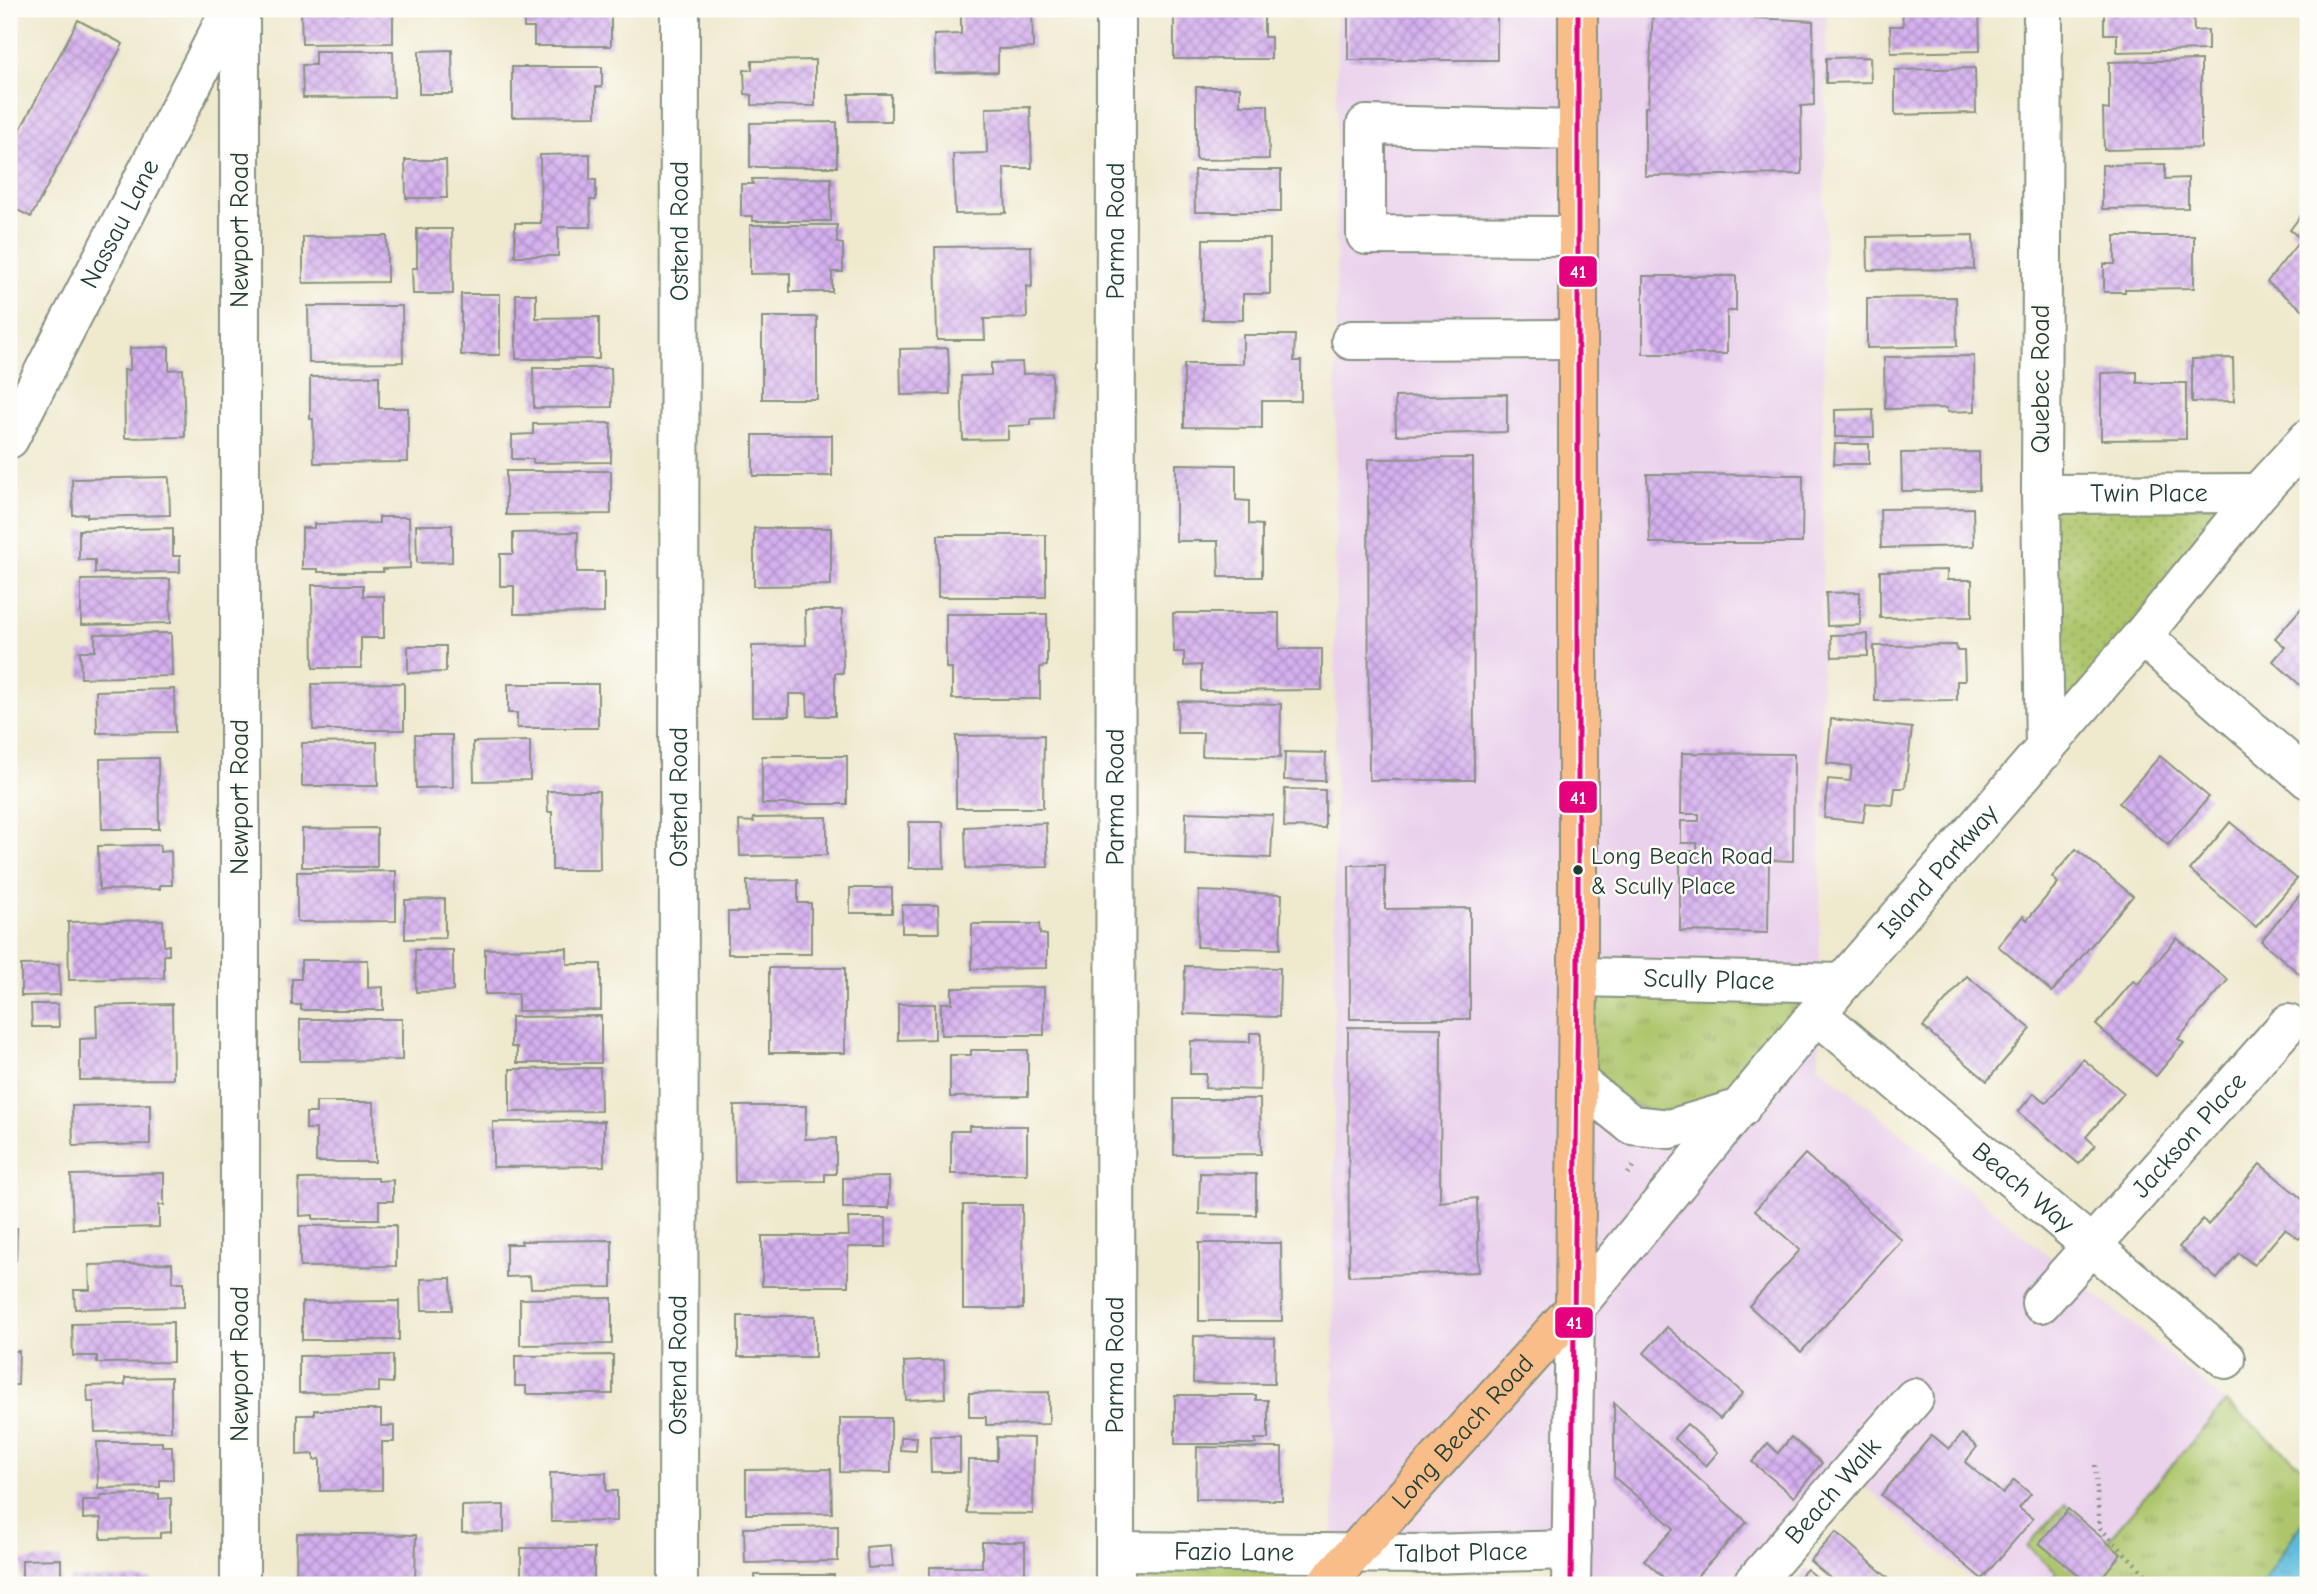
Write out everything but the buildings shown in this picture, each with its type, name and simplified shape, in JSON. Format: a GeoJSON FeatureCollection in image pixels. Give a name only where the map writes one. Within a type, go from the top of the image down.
{"type":"FeatureCollection","features":[{"type":"Feature","properties":{"kind":"main road"},"geometry":{"type":"LineString","coordinates":[[1575,1308],[1578,977],[1578,9]]}},
{"type":"Feature","properties":{"kind":"main road","name":"Long Beach Road"},"geometry":{"type":"LineString","coordinates":[[1325,1585],[1575,1308]]}},
{"type":"Feature","properties":{"kind":"street","name":"Nassau Lane"},"geometry":{"type":"LineString","coordinates":[[9,439],[231,9]]}},
{"type":"Feature","properties":{"kind":"street","name":"Newport Road"},"geometry":{"type":"LineString","coordinates":[[240,9],[240,1585]]}},
{"type":"Feature","properties":{"kind":"street","name":"Ostend Road"},"geometry":{"type":"LineString","coordinates":[[678,1585],[680,9]]}},
{"type":"Feature","properties":{"kind":"street","name":"Parma Road"},"geometry":{"type":"LineString","coordinates":[[1115,1568],[1116,9]]}},
{"type":"Feature","properties":{"kind":"street","name":"Quebec Road"},"geometry":{"type":"LineString","coordinates":[[2043,9],[2041,494],[2045,750]]}},
{"type":"Feature","properties":{"kind":"street"},"geometry":{"type":"LineString","coordinates":[[1577,236],[1366,235],[1366,125],[1578,130]]}},
{"type":"Feature","properties":{"kind":"street"},"geometry":{"type":"LineString","coordinates":[[1351,340],[1577,339]]}},
{"type":"Feature","properties":{"kind":"street","name":"Island Parkway"},"geometry":{"type":"LineString","coordinates":[[1575,1308],[1842,983],[2142,636],[2258,493],[2308,439]]}},
{"type":"Feature","properties":{"kind":"street","name":"Twin Place"},"geometry":{"type":"LineString","coordinates":[[2041,494],[2258,493]]}},
{"type":"Feature","properties":{"kind":"street"},"geometry":{"type":"LineString","coordinates":[[2142,636],[2308,779]]}},
{"type":"Feature","properties":{"kind":"street","name":"Scully Place"},"geometry":{"type":"LineString","coordinates":[[1578,977],[1842,983]]}},
{"type":"Feature","properties":{"kind":"street","name":"Beach Way"},"geometry":{"type":"LineString","coordinates":[[1818,1015],[2226,1359]]}},
{"type":"Feature","properties":{"kind":"street","name":"Jackson Place"},"geometry":{"type":"LineString","coordinates":[[2041,1303],[2288,1024]]}},
{"type":"Feature","properties":{"kind":"street"},"geometry":{"type":"LineString","coordinates":[[1577,1081],[1632,1125],[1670,1129],[1741,1108]]}},
{"type":"Feature","properties":{"kind":"street"},"geometry":{"type":"LineString","coordinates":[[1572,1568],[1575,1308]]}},
{"type":"Feature","properties":{"kind":"street","name":"Beach Walk"},"geometry":{"type":"LineString","coordinates":[[1752,1585],[1914,1398]]}},
{"type":"Feature","properties":{"kind":"street","name":"Fazio Lane"},"geometry":{"type":"LineString","coordinates":[[1115,1568],[1353,1553]]}},
{"type":"Feature","properties":{"kind":"street","name":"Talbot Place"},"geometry":{"type":"LineString","coordinates":[[1353,1553],[1425,1554],[1572,1568]]}},
{"type":"Feature","properties":{"kind":"path"},"geometry":{"type":"LineString","coordinates":[[2095,1465],[2100,1528],[2156,1585]]}},
{"type":"Feature","properties":{"kind":"shaded area"},"geometry":{"type":"Polygon","coordinates":[[[1337,9],[1826,9],[1819,1066],[2226,1402],[2105,1543],[2065,1504],[2057,1573],[2046,1585],[1978,1585],[1844,1468],[1742,1585],[1575,1585],[1575,1542],[1333,1545],[1337,9]]]}},
{"type":"Feature","properties":{"kind":"green space"},"geometry":{"type":"Polygon","coordinates":[[[2234,504],[2056,723],[2051,507],[2234,504]]]}},
{"type":"Feature","properties":{"kind":"green space"},"geometry":{"type":"Polygon","coordinates":[[[1585,983],[1831,987],[1740,1102],[1673,1123],[1582,1080],[1585,983]]]}},
{"type":"Feature","properties":{"kind":"green space"},"geometry":{"type":"Polygon","coordinates":[[[2226,1402],[2308,1472],[2308,1513],[2262,1585],[2046,1585],[2057,1573],[2027,1546],[2065,1504],[2105,1543],[2226,1402]]]}},
{"type":"Feature","properties":{"kind":"green space"},"geometry":{"type":"Polygon","coordinates":[[[1122,1559],[1330,1562],[1310,1585],[1122,1585],[1122,1559]]]}},
{"type":"Feature","properties":{"kind":"water"},"geometry":{"type":"Polygon","coordinates":[[[2308,1513],[2308,1585],[2262,1585],[2308,1513]]]}},
{"type":"Feature","properties":{"kind":"transit line","name":"41"},"geometry":{"type":"LineString","coordinates":[[1571,1585],[1578,977],[1578,9]]}},
{"type":"Feature","properties":{"kind":"place","name":"Long Beach Road & Scully Place"},"geometry":{"type":"Point","coordinates":[1578,870]}}]}
